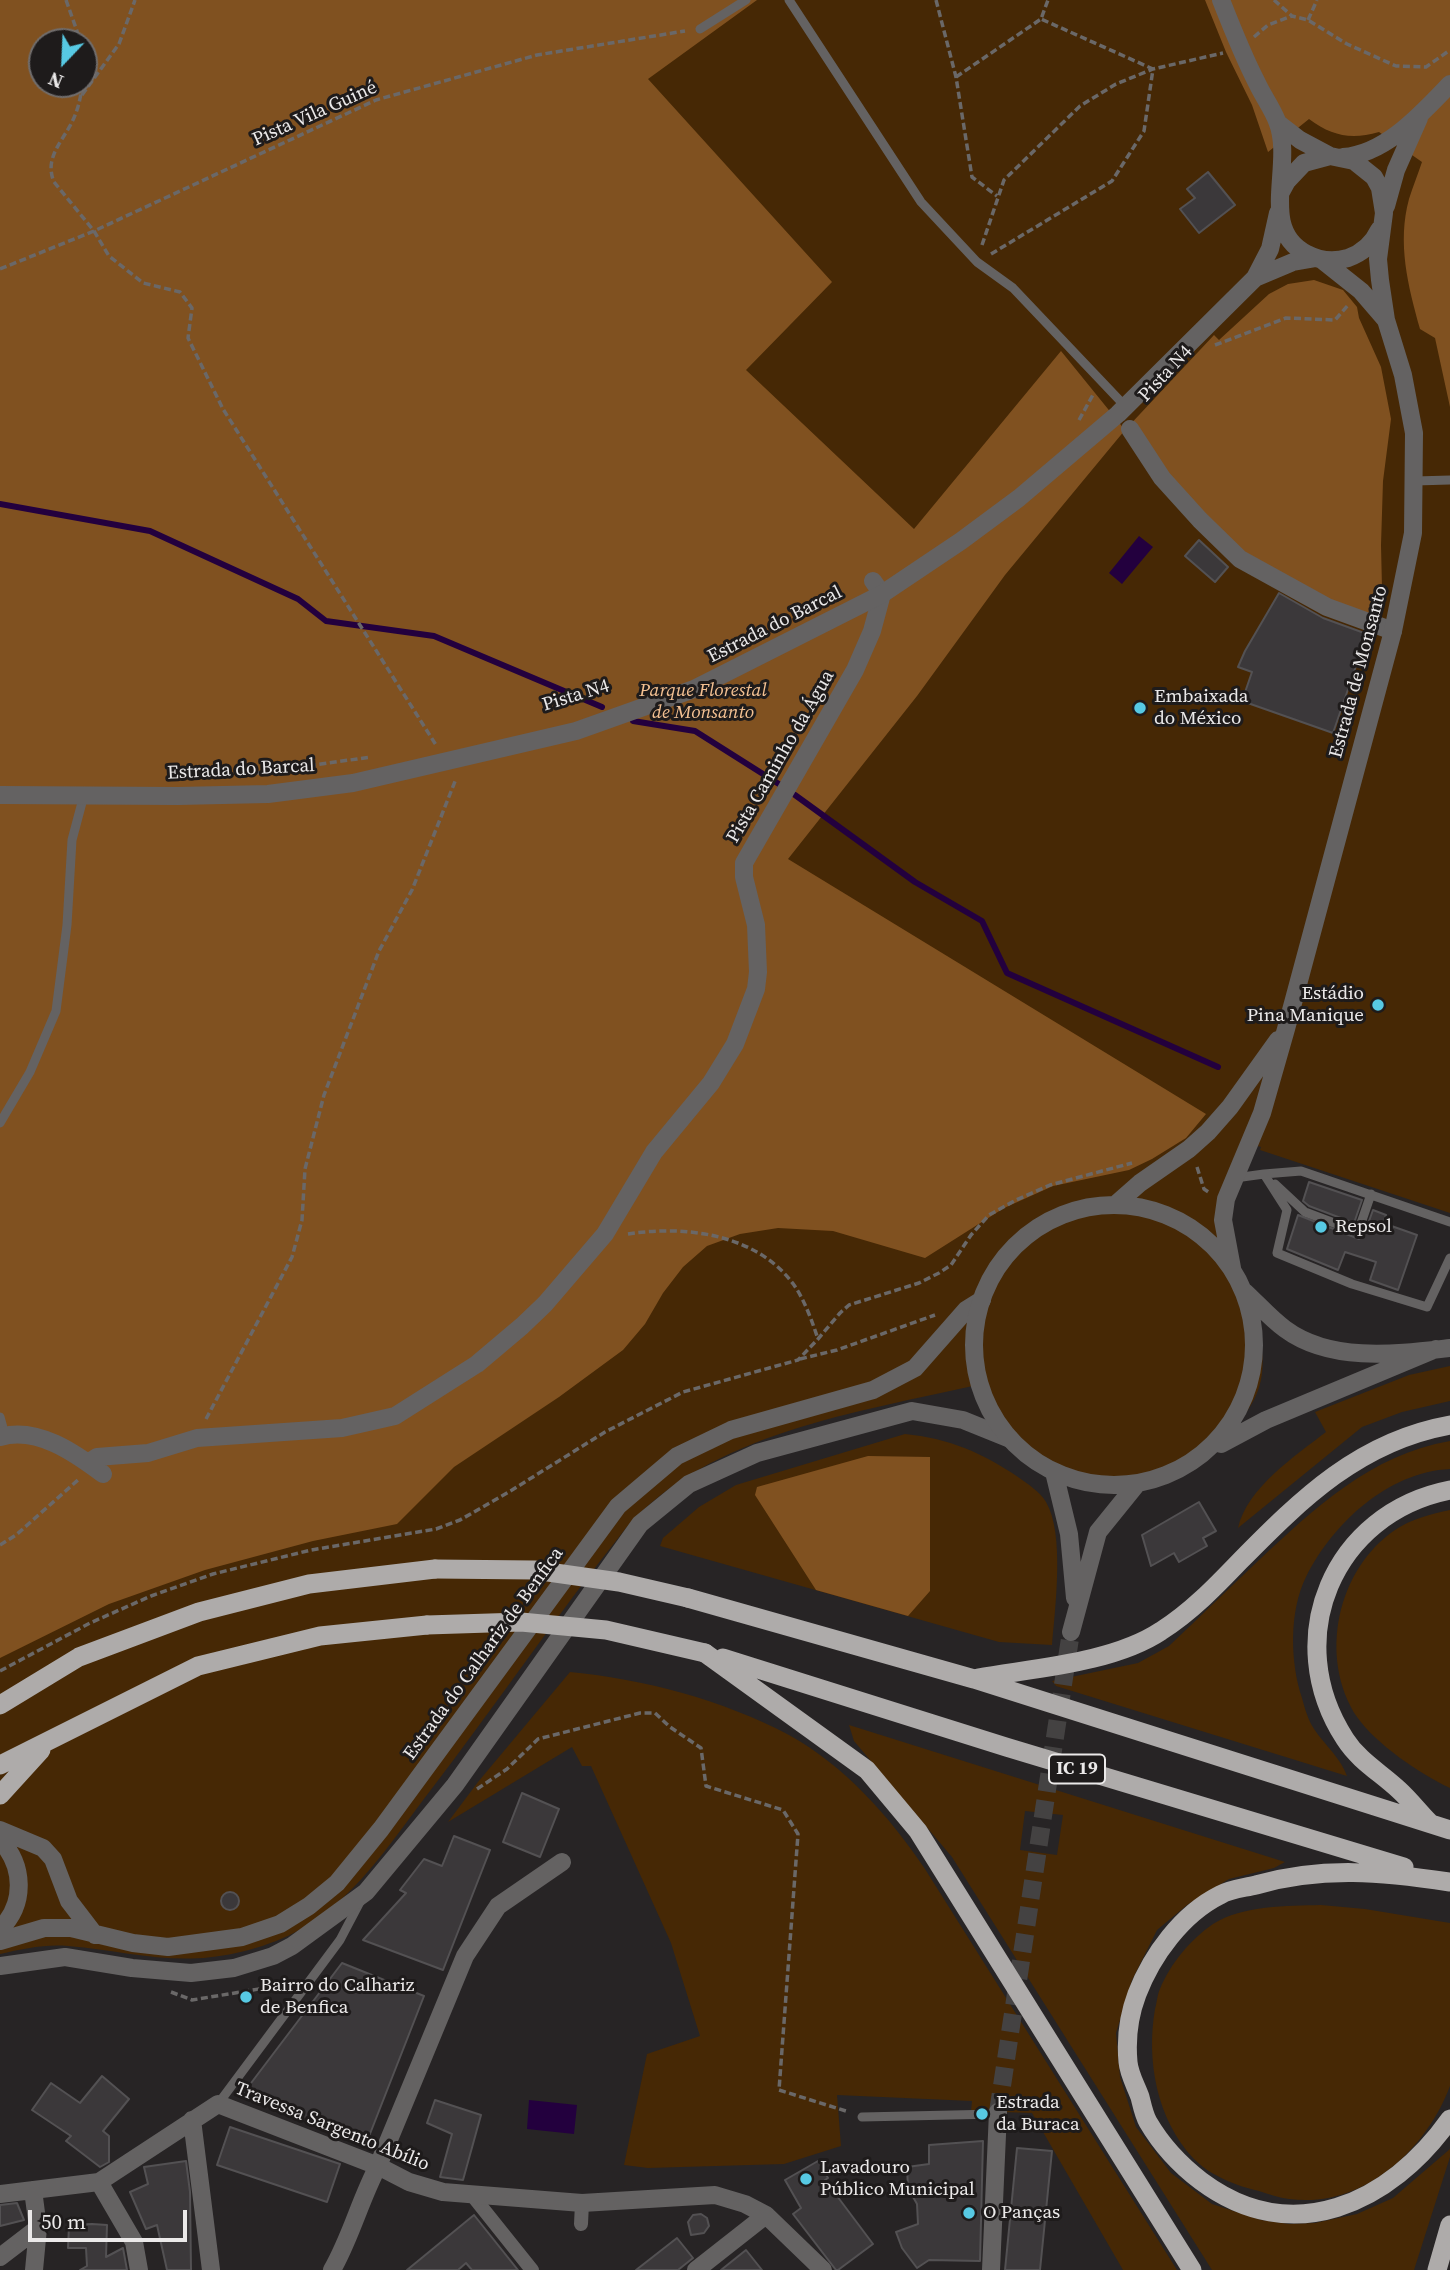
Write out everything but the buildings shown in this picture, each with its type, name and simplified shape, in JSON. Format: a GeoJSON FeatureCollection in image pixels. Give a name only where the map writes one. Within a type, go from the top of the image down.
{"type":"FeatureCollection","features":[{"type":"Feature","properties":{"kind":"highway"},"geometry":{"type":"LineString","coordinates":[[974,1679],[1081,1661],[1142,1642],[1162,1631],[1201,1600],[1307,1494],[1330,1477],[1371,1450],[1405,1437],[1450,1425]]}},
{"type":"Feature","properties":{"kind":"highway"},"geometry":{"type":"LineString","coordinates":[[1429,1823],[1398,1789],[1364,1762],[1346,1741],[1321,1690],[1316,1639],[1320,1615],[1338,1568],[1367,1529],[1387,1514],[1415,1500],[1450,1490]]}},
{"type":"Feature","properties":{"kind":"highway"},"geometry":{"type":"LineString","coordinates":[[0,1705],[79,1657],[199,1612],[309,1584],[435,1569],[534,1570],[619,1582],[688,1598],[974,1679],[1450,1830]]}},
{"type":"Feature","properties":{"kind":"highway","name":"IC 19"},"geometry":{"type":"LineString","coordinates":[[49,1742],[198,1667],[320,1636],[427,1625],[521,1622],[606,1630],[705,1653],[1450,1881]]}},
{"type":"Feature","properties":{"kind":"highway"},"geometry":{"type":"LineString","coordinates":[[705,1653],[867,1770],[918,1831],[1192,2270]]}},
{"type":"Feature","properties":{"kind":"highway"},"geometry":{"type":"LineString","coordinates":[[0,1766],[49,1742]]}},
{"type":"Feature","properties":{"kind":"highway"},"geometry":{"type":"LineString","coordinates":[[0,1795],[49,1742]]}},
{"type":"Feature","properties":{"kind":"highway"},"geometry":{"type":"LineString","coordinates":[[1450,1881],[1390,1873],[1327,1871],[1270,1881],[1220,1894],[1181,1924],[1147,1968],[1130,2012],[1128,2064],[1148,2121],[1177,2163],[1220,2195],[1268,2213],[1295,2216],[1321,2213],[1369,2196],[1412,2164],[1450,2119]]}},
{"type":"Feature","properties":{"kind":"highway"},"geometry":{"type":"LineString","coordinates":[[1437,2270],[1450,2225]]}},
{"type":"Feature","properties":{"kind":"street","name":"Estrada de Monsanto"},"geometry":{"type":"LineString","coordinates":[[1221,0],[1230,44],[1278,123],[1300,139],[1336,156],[1354,161],[1374,177],[1380,188],[1383,219],[1378,259],[1386,320],[1403,374],[1414,433],[1415,481],[1413,533],[1393,631],[1286,1029],[1258,1123],[1226,1199],[1223,1220],[1232,1268]]}},
{"type":"Feature","properties":{"kind":"street"},"geometry":{"type":"LineString","coordinates":[[1255,278],[1270,249],[1280,198],[1287,181],[1304,163],[1336,156],[1355,156],[1373,150],[1420,115],[1450,84]]}},
{"type":"Feature","properties":{"kind":"street"},"geometry":{"type":"LineString","coordinates":[[1255,278],[1275,268],[1319,259],[1333,261],[1355,255],[1371,243],[1383,219],[1396,170],[1420,115]]}},
{"type":"Feature","properties":{"kind":"street","name":"Estrada de Monsanto"},"geometry":{"type":"LineString","coordinates":[[1278,123],[1283,170],[1280,219],[1284,232],[1292,243],[1319,259],[1361,291],[1386,320]]}},
{"type":"Feature","properties":{"kind":"street","name":"Estrada do Barcal"},"geometry":{"type":"LineString","coordinates":[[0,795],[268,794],[353,783],[576,732],[694,689],[961,541],[1019,498],[1125,406],[1255,278]]}},
{"type":"Feature","properties":{"kind":"street"},"geometry":{"type":"LineString","coordinates":[[1130,429],[1162,478],[1240,559],[1327,607],[1393,631]]}},
{"type":"Feature","properties":{"kind":"street","name":"Pista Caminho da Água"},"geometry":{"type":"LineString","coordinates":[[88,1463],[97,1457],[148,1453],[197,1438],[342,1428],[395,1416],[477,1364],[545,1304],[573,1268],[605,1234],[654,1152],[711,1083],[735,1044],[756,989],[758,972],[756,925],[744,877],[744,863],[855,670],[872,631],[878,588]]}},
{"type":"Feature","properties":{"kind":"street","name":"Estrada de Monsanto"},"geometry":{"type":"LineString","coordinates":[[1115,1205],[1140,1182],[1189,1149],[1230,1107],[1286,1029]]}},
{"type":"Feature","properties":{"kind":"street"},"geometry":{"type":"LineString","coordinates":[[1206,1453],[1232,1424],[1245,1400],[1252,1374],[1255,1346],[1253,1319],[1245,1293],[1232,1268],[1214,1247],[1193,1230],[1169,1216],[1143,1208],[1115,1205],[1066,1214],[1044,1224],[1023,1239],[1006,1256],[992,1277],[982,1300],[975,1324],[977,1373],[984,1397],[995,1419],[1010,1439],[1031,1458],[1054,1472],[1080,1482],[1108,1486],[1136,1485],[1167,1474],[1206,1453],[1266,1420],[1443,1348]]}},
{"type":"Feature","properties":{"kind":"street"},"geometry":{"type":"LineString","coordinates":[[1245,1293],[1286,1329],[1307,1342],[1328,1348],[1367,1354],[1443,1348]]}},
{"type":"Feature","properties":{"kind":"street","name":"Estrada do Calhariz de Benfica"},"geometry":{"type":"LineString","coordinates":[[0,1941],[44,1928],[71,1928],[133,1943],[168,1947],[242,1937],[279,1924],[309,1906],[337,1883],[382,1829],[618,1506],[677,1456],[731,1430],[873,1390],[915,1368],[966,1310],[982,1300]]}},
{"type":"Feature","properties":{"kind":"street"},"geometry":{"type":"LineString","coordinates":[[0,1966],[65,1957],[171,1973],[191,1973],[233,1968],[273,1956],[292,1946],[366,1892],[455,1785],[640,1524],[689,1484],[757,1453],[912,1411],[963,1420],[1010,1439]]}},
{"type":"Feature","properties":{"kind":"street"},"geometry":{"type":"LineString","coordinates":[[2,1436],[24,1434],[39,1438],[88,1463],[103,1474]]}},
{"type":"Feature","properties":{"kind":"street"},"geometry":{"type":"LineString","coordinates":[[1054,1472],[1069,1534],[1076,1609]]}},
{"type":"Feature","properties":{"kind":"street"},"geometry":{"type":"LineString","coordinates":[[1071,1632],[1098,1532],[1136,1485]]}},
{"type":"Feature","properties":{"kind":"street"},"geometry":{"type":"LineString","coordinates":[[0,1830],[43,1848],[53,1859],[69,1900],[95,1935]]}},
{"type":"Feature","properties":{"kind":"street"},"geometry":{"type":"LineString","coordinates":[[0,1840],[9,1850],[18,1871],[19,1886],[17,1904],[0,1929]]}},
{"type":"Feature","properties":{"kind":"street"},"geometry":{"type":"LineString","coordinates":[[332,2270],[465,1956],[498,1906],[562,1862]]}},
{"type":"Feature","properties":{"kind":"street"},"geometry":{"type":"LineString","coordinates":[[0,2194],[99,2182],[218,2104]]}},
{"type":"Feature","properties":{"kind":"street","name":"Travessa Sargento Abílio"},"geometry":{"type":"LineString","coordinates":[[218,2104],[378,2166],[409,2182],[443,2192],[582,2203],[715,2195],[744,2204],[766,2215],[823,2270]]}},
{"type":"Feature","properties":{"kind":"street"},"geometry":{"type":"LineString","coordinates":[[991,2270],[998,2113]]}},
{"type":"Feature","properties":{"kind":"street"},"geometry":{"type":"LineString","coordinates":[[192,2120],[211,2270]]}},
{"type":"Feature","properties":{"kind":"street"},"geometry":{"type":"LineString","coordinates":[[99,2182],[134,2242],[139,2270]]}},
{"type":"Feature","properties":{"kind":"street"},"geometry":{"type":"LineString","coordinates":[[33,2190],[38,2228],[34,2270]]}},
{"type":"Feature","properties":{"kind":"street"},"geometry":{"type":"LineString","coordinates":[[472,2195],[532,2270]]}},
{"type":"Feature","properties":{"kind":"street"},"geometry":{"type":"LineString","coordinates":[[581,2224],[582,2203]]}},
{"type":"Feature","properties":{"kind":"street"},"geometry":{"type":"LineString","coordinates":[[696,2270],[766,2215]]}},
{"type":"Feature","properties":{"kind":"street"},"geometry":{"type":"LineString","coordinates":[[0,2257],[38,2228]]}},
{"type":"Feature","properties":{"kind":"lane"},"geometry":{"type":"LineString","coordinates":[[700,29],[746,0]]}},
{"type":"Feature","properties":{"kind":"lane"},"geometry":{"type":"LineString","coordinates":[[789,0],[922,202],[977,262],[1013,288],[1125,406]]}},
{"type":"Feature","properties":{"kind":"lane"},"geometry":{"type":"LineString","coordinates":[[1415,481],[1450,480]]}},
{"type":"Feature","properties":{"kind":"lane"},"geometry":{"type":"LineString","coordinates":[[0,1123],[30,1072],[56,1011],[67,925],[72,840],[84,795]]}},
{"type":"Feature","properties":{"kind":"lane"},"geometry":{"type":"LineString","coordinates":[[1233,1178],[1301,1171],[1450,1222]]}},
{"type":"Feature","properties":{"kind":"lane"},"geometry":{"type":"LineString","coordinates":[[1264,1174],[1305,1212],[1358,1232],[1371,1194]]}},
{"type":"Feature","properties":{"kind":"lane"},"geometry":{"type":"LineString","coordinates":[[1264,1174],[1287,1210],[1277,1253],[1352,1284],[1427,1307],[1449,1263]]}},
{"type":"Feature","properties":{"kind":"lane"},"geometry":{"type":"LineString","coordinates":[[0,1416],[2,1436]]}},
{"type":"Feature","properties":{"kind":"lane"},"geometry":{"type":"LineString","coordinates":[[218,2104],[340,1940],[366,1892]]}},
{"type":"Feature","properties":{"kind":"lane"},"geometry":{"type":"LineString","coordinates":[[862,2117],[998,2113]]}},
{"type":"Feature","properties":{"kind":"path"},"geometry":{"type":"LineString","coordinates":[[66,0],[76,28]]}},
{"type":"Feature","properties":{"kind":"path"},"geometry":{"type":"LineString","coordinates":[[98,72],[119,44],[135,0]]}},
{"type":"Feature","properties":{"kind":"path"},"geometry":{"type":"LineString","coordinates":[[936,0],[956,77],[972,177],[997,197]]}},
{"type":"Feature","properties":{"kind":"path"},"geometry":{"type":"LineString","coordinates":[[956,77],[1041,19],[1048,0]]}},
{"type":"Feature","properties":{"kind":"path"},"geometry":{"type":"LineString","coordinates":[[1274,0],[1292,16],[1308,20],[1347,44],[1396,66],[1426,67],[1450,50]]}},
{"type":"Feature","properties":{"kind":"path"},"geometry":{"type":"LineString","coordinates":[[1308,20],[1317,0]]}},
{"type":"Feature","properties":{"kind":"path"},"geometry":{"type":"LineString","coordinates":[[977,262],[1004,180],[1080,106],[1116,84],[1153,69],[1226,52],[1230,44],[1251,40],[1268,25],[1292,16]]}},
{"type":"Feature","properties":{"kind":"path"},"geometry":{"type":"LineString","coordinates":[[1041,19],[1153,69]]}},
{"type":"Feature","properties":{"kind":"path","name":"Pista Vila Guiné"},"geometry":{"type":"LineString","coordinates":[[0,269],[94,231],[376,100],[537,55],[700,29]]}},
{"type":"Feature","properties":{"kind":"path"},"geometry":{"type":"LineString","coordinates":[[977,262],[1111,181],[1144,131],[1153,69]]}},
{"type":"Feature","properties":{"kind":"path"},"geometry":{"type":"LineString","coordinates":[[80,98],[73,120],[54,151],[50,173],[60,191],[94,231]]}},
{"type":"Feature","properties":{"kind":"path","name":"Pista N4"},"geometry":{"type":"LineString","coordinates":[[1212,346],[1286,318],[1335,320],[1361,291]]}},
{"type":"Feature","properties":{"kind":"path"},"geometry":{"type":"LineString","coordinates":[[1077,423],[1100,380]]}},
{"type":"Feature","properties":{"kind":"path"},"geometry":{"type":"LineString","coordinates":[[425,751],[439,749]]}},
{"type":"Feature","properties":{"kind":"path"},"geometry":{"type":"LineString","coordinates":[[248,775],[370,757]]}},
{"type":"Feature","properties":{"kind":"path"},"geometry":{"type":"LineString","coordinates":[[1189,1149],[1195,1155],[1204,1189],[1226,1199]]}},
{"type":"Feature","properties":{"kind":"path"},"geometry":{"type":"LineString","coordinates":[[798,1360],[840,1312],[849,1306],[919,1283],[951,1265],[989,1215],[1049,1185],[1136,1161]]}},
{"type":"Feature","properties":{"kind":"path"},"geometry":{"type":"LineString","coordinates":[[605,1234],[689,1230],[757,1251],[776,1265],[795,1287],[818,1339]]}},
{"type":"Feature","properties":{"kind":"path"},"geometry":{"type":"LineString","coordinates":[[0,1671],[90,1623],[151,1596],[213,1574],[311,1550],[436,1529],[460,1520],[604,1432],[683,1392],[837,1350],[926,1317],[966,1310]]}},
{"type":"Feature","properties":{"kind":"path"},"geometry":{"type":"LineString","coordinates":[[0,1545],[16,1535],[76,1482],[88,1463]]}},
{"type":"Feature","properties":{"kind":"path"},"geometry":{"type":"LineString","coordinates":[[455,1785],[469,1795],[507,1769],[538,1739],[640,1713],[654,1713],[701,1748],[706,1786],[783,1810],[798,1834],[779,2090],[862,2117]]}},
{"type":"Feature","properties":{"kind":"green space","name":"Parque Florestal de Monsanto"},"geometry":{"type":"Polygon","coordinates":[[[0,0],[1450,0],[1450,1213],[1260,1150],[1261,1147],[1248,1143],[1225,1190],[1223,1230],[1226,1253],[1258,1329],[1263,1364],[1261,1381],[1245,1414],[1223,1434],[1182,1462],[1156,1475],[1127,1482],[1098,1482],[1070,1475],[1040,1460],[1015,1439],[994,1413],[977,1385],[836,1417],[742,1448],[699,1469],[660,1496],[626,1528],[385,1851],[348,1893],[313,1922],[263,1946],[192,1959],[152,1957],[90,1948],[34,1947],[0,1954],[0,0]]]}},
{"type":"Feature","properties":{"kind":"green space"},"geometry":{"type":"Polygon","coordinates":[[[0,0],[757,0],[648,79],[832,282],[746,370],[914,529],[1061,351],[1125,430],[1005,575],[917,696],[788,859],[1206,1114],[1186,1138],[1152,1159],[1129,1170],[1053,1186],[1004,1208],[925,1258],[833,1231],[778,1228],[740,1234],[707,1246],[683,1267],[663,1293],[645,1324],[623,1350],[559,1397],[454,1467],[397,1524],[313,1541],[205,1570],[109,1604],[0,1658],[0,0]]]}},
{"type":"Feature","properties":{"kind":"green space"},"geometry":{"type":"Polygon","coordinates":[[[1205,0],[1450,0],[1450,407],[1435,338],[1420,329],[1404,248],[1409,199],[1422,162],[1379,132],[1359,136],[1342,135],[1309,119],[1268,152],[1252,105],[1205,0]]]}},
{"type":"Feature","properties":{"kind":"green space"},"geometry":{"type":"Polygon","coordinates":[[[1314,280],[1343,290],[1357,307],[1359,318],[1381,367],[1391,419],[1383,481],[1382,588],[1374,618],[1238,563],[1125,430],[1214,335],[1219,340],[1269,294],[1288,284],[1314,280]]]}},
{"type":"Feature","properties":{"kind":"green space"},"geometry":{"type":"Polygon","coordinates":[[[1450,1366],[1450,1401],[1402,1412],[1362,1427],[1238,1528],[1243,1513],[1262,1486],[1287,1462],[1326,1432],[1315,1412],[1409,1375],[1450,1366]]]}},
{"type":"Feature","properties":{"kind":"green space"},"geometry":{"type":"Polygon","coordinates":[[[905,1434],[936,1439],[978,1454],[1034,1488],[1046,1502],[1052,1516],[1057,1552],[1052,1645],[999,1642],[660,1546],[663,1538],[699,1507],[736,1485],[905,1434]]]}},
{"type":"Feature","properties":{"kind":"green space"},"geometry":{"type":"Polygon","coordinates":[[[1450,1441],[1450,1469],[1427,1472],[1405,1480],[1384,1490],[1365,1504],[1331,1538],[1317,1557],[1300,1590],[1293,1637],[1298,1684],[1311,1724],[1340,1762],[1347,1776],[1056,1686],[1052,1681],[1138,1663],[1169,1646],[1279,1541],[1345,1486],[1394,1458],[1450,1441]]]}},
{"type":"Feature","properties":{"kind":"green space"},"geometry":{"type":"Polygon","coordinates":[[[868,1456],[930,1457],[930,1591],[908,1616],[816,1590],[755,1495],[757,1487],[868,1456]]]}},
{"type":"Feature","properties":{"kind":"green space"},"geometry":{"type":"Polygon","coordinates":[[[1450,1510],[1450,1788],[1399,1757],[1375,1738],[1357,1717],[1345,1694],[1338,1668],[1337,1642],[1347,1591],[1359,1567],[1375,1547],[1408,1523],[1450,1510]]]}},
{"type":"Feature","properties":{"kind":"green space"},"geometry":{"type":"Polygon","coordinates":[[[570,1672],[654,1686],[737,1711],[789,1735],[829,1762],[865,1794],[897,1830],[925,1869],[1177,2270],[1123,2270],[1032,2113],[971,2111],[972,2101],[837,2095],[841,2146],[784,2164],[648,2168],[624,2165],[647,2054],[700,2036],[671,1943],[591,1766],[582,1766],[572,1747],[448,1822],[570,1672]]]}},
{"type":"Feature","properties":{"kind":"green space"},"geometry":{"type":"Polygon","coordinates":[[[849,1725],[1285,1862],[1274,1868],[1229,1879],[1187,1905],[1157,1930],[1132,1980],[1116,2033],[1120,2077],[1136,2127],[1171,2173],[1212,2204],[1261,2220],[1289,2224],[1315,2223],[1357,2214],[1393,2198],[1450,2149],[1450,2157],[1414,2270],[1212,2270],[952,1857],[854,1741],[849,1725]],[[1025,1811],[1020,1850],[1057,1855],[1063,1815],[1025,1811]]]}},
{"type":"Feature","properties":{"kind":"green space"},"geometry":{"type":"Polygon","coordinates":[[[1321,1905],[1365,1909],[1450,1923],[1450,2086],[1425,2132],[1408,2153],[1388,2170],[1366,2185],[1342,2195],[1316,2200],[1289,2199],[1232,2183],[1215,2175],[1193,2158],[1181,2143],[1171,2126],[1157,2088],[1152,2049],[1155,2009],[1158,1994],[1175,1961],[1213,1924],[1251,1910],[1321,1905]]]}},
{"type":"Feature","properties":{"kind":"shaded area"},"geometry":{"type":"Polygon","coordinates":[[[1139,536],[1153,547],[1122,584],[1109,573],[1139,536]]]}},
{"type":"Feature","properties":{"kind":"shaded area"},"geometry":{"type":"Polygon","coordinates":[[[529,2100],[577,2105],[574,2134],[527,2129],[529,2100]]]}},
{"type":"Feature","properties":{"kind":"waterway"},"geometry":{"type":"LineString","coordinates":[[0,504],[150,531],[298,599],[326,621],[434,636],[602,707]]}},
{"type":"Feature","properties":{"kind":"waterway"},"geometry":{"type":"LineString","coordinates":[[633,721],[695,731],[782,786]]}},
{"type":"Feature","properties":{"kind":"waterway"},"geometry":{"type":"LineString","coordinates":[[795,795],[915,882],[982,921],[1007,973],[1218,1067]]}},
{"type":"Feature","properties":{"kind":"tunnel"},"geometry":{"type":"LineString","coordinates":[[998,2112],[1071,1632]]}},
{"type":"Feature","properties":{"kind":"place","name":"Embaixada do México"},"geometry":{"type":"Point","coordinates":[1140,708]}},
{"type":"Feature","properties":{"kind":"place","name":"Estádio Pina Manique"},"geometry":{"type":"Point","coordinates":[1378,1005]}},
{"type":"Feature","properties":{"kind":"place","name":"Repsol"},"geometry":{"type":"Point","coordinates":[1321,1227]}},
{"type":"Feature","properties":{"kind":"place","name":"Bairro do Calhariz de Benfica"},"geometry":{"type":"Point","coordinates":[246,1997]}},
{"type":"Feature","properties":{"kind":"place","name":"Estrada da Buraca"},"geometry":{"type":"Point","coordinates":[982,2114]}},
{"type":"Feature","properties":{"kind":"place","name":"Lavadouro Público Municipal"},"geometry":{"type":"Point","coordinates":[806,2179]}},
{"type":"Feature","properties":{"kind":"place","name":"O Panças"},"geometry":{"type":"Point","coordinates":[969,2213]}}]}
